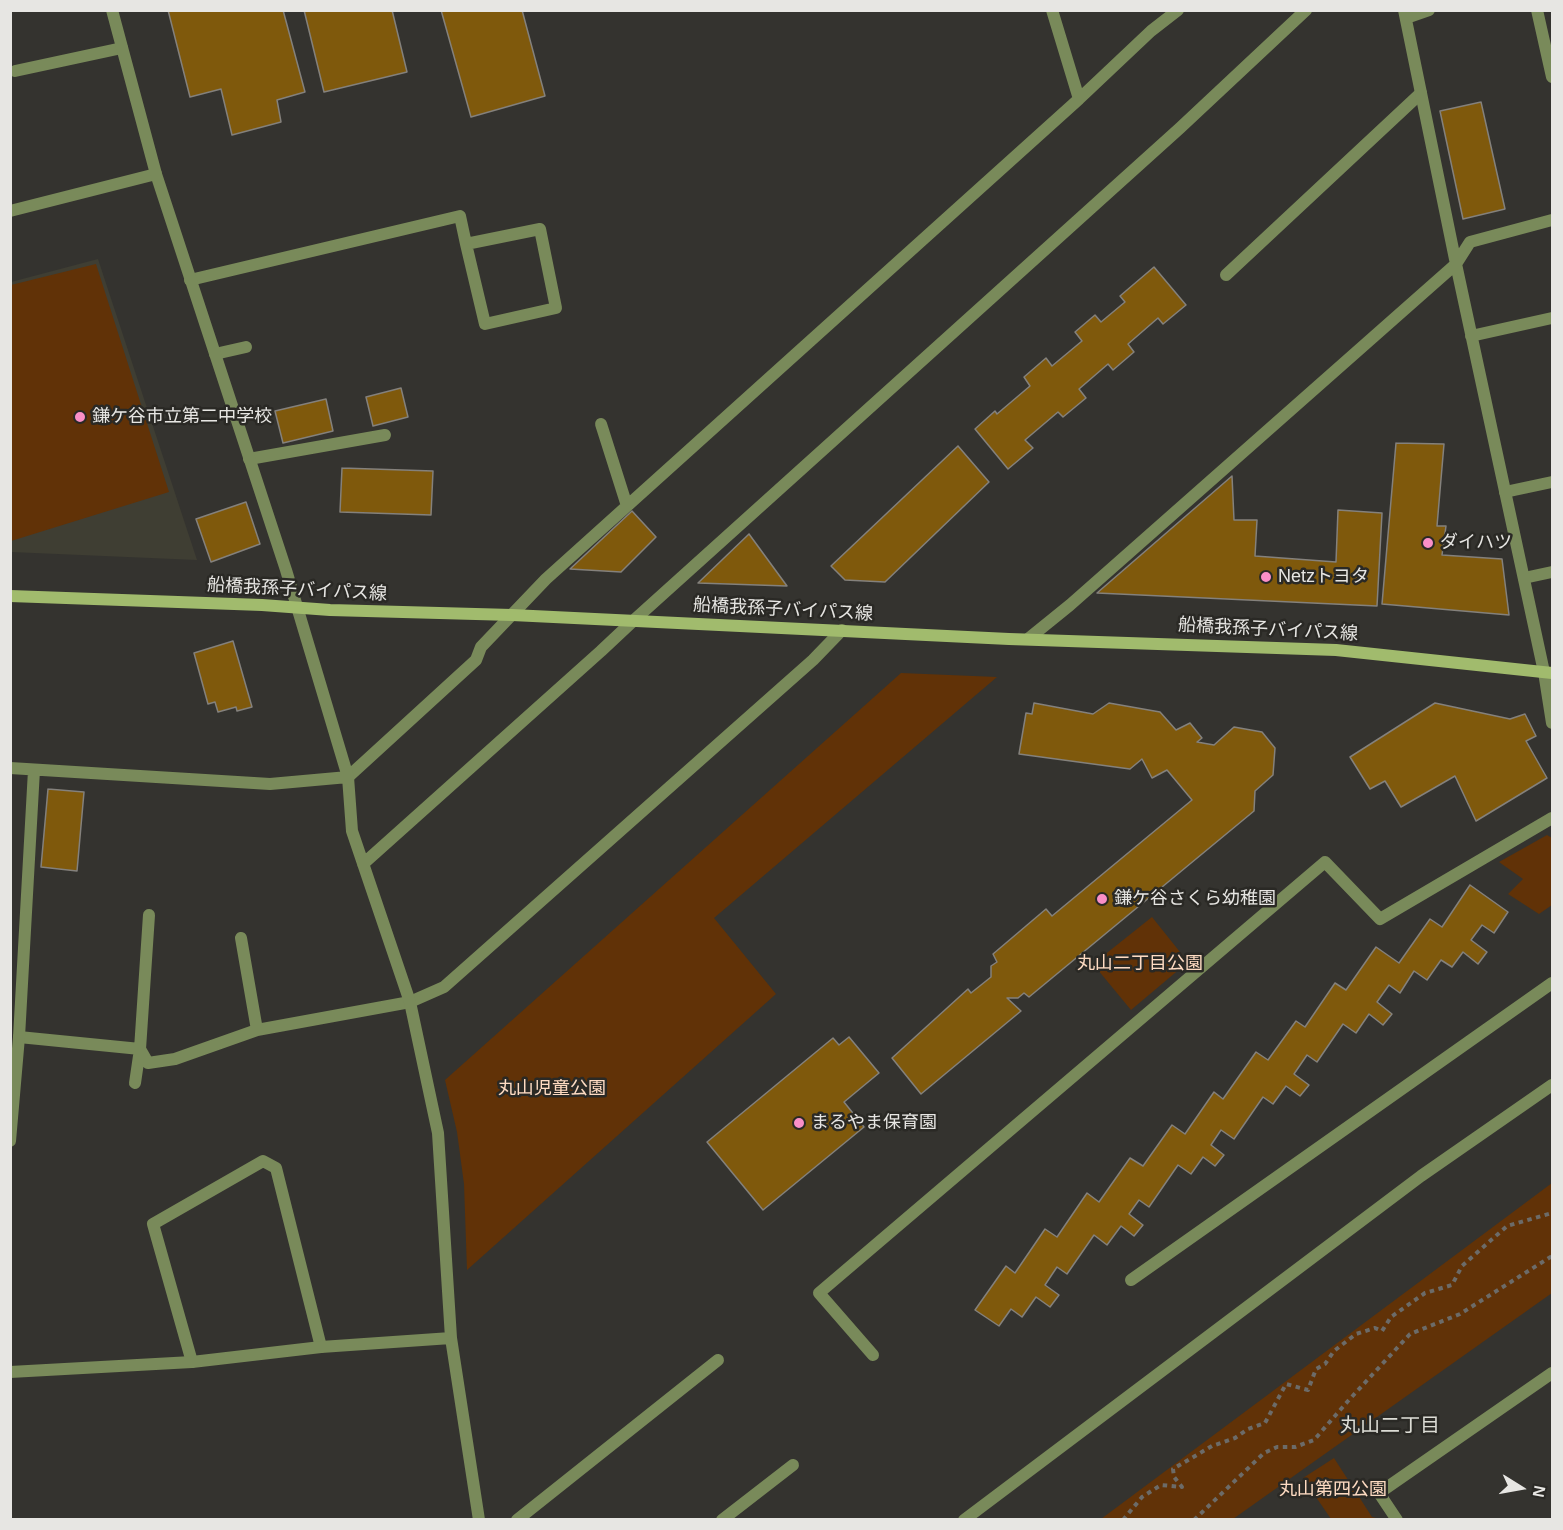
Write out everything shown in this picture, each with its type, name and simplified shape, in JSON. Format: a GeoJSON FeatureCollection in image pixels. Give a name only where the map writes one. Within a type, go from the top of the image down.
{"type":"FeatureCollection","features":[{"type":"Feature","properties":{"kind":"street"},"geometry":{"type":"LineString","coordinates":[[112,10],[156,174],[286,570],[348,777],[352,831],[410,1002],[438,1133],[451,1338],[479,1520]]}},
{"type":"Feature","properties":{"kind":"street"},"geometry":{"type":"LineString","coordinates":[[1052,10],[1079,99]]}},
{"type":"Feature","properties":{"kind":"street"},"geometry":{"type":"LineString","coordinates":[[10,768],[270,784],[348,777],[476,660],[481,647],[546,579],[1079,99],[1151,31],[1178,10]]}},
{"type":"Feature","properties":{"kind":"street"},"geometry":{"type":"LineString","coordinates":[[363,864],[1180,128],[1306,10]]}},
{"type":"Feature","properties":{"kind":"street"},"geometry":{"type":"LineString","coordinates":[[1429,10],[1405,14],[1471,336],[1524,578],[1548,672],[1552,723]]}},
{"type":"Feature","properties":{"kind":"street"},"geometry":{"type":"LineString","coordinates":[[1537,10],[1552,77]]}},
{"type":"Feature","properties":{"kind":"street"},"geometry":{"type":"LineString","coordinates":[[15,71],[122,48]]}},
{"type":"Feature","properties":{"kind":"street"},"geometry":{"type":"LineString","coordinates":[[1226,275],[1421,93]]}},
{"type":"Feature","properties":{"kind":"street"},"geometry":{"type":"LineString","coordinates":[[10,211],[156,174]]}},
{"type":"Feature","properties":{"kind":"street"},"geometry":{"type":"LineString","coordinates":[[190,280],[459,216],[485,324],[556,308],[540,230],[466,244]]}},
{"type":"Feature","properties":{"kind":"street"},"geometry":{"type":"LineString","coordinates":[[1028,639],[1070,605],[1456,264],[1470,242],[1552,220]]}},
{"type":"Feature","properties":{"kind":"street"},"geometry":{"type":"LineString","coordinates":[[1471,336],[1552,318]]}},
{"type":"Feature","properties":{"kind":"street"},"geometry":{"type":"LineString","coordinates":[[215,354],[246,347]]}},
{"type":"Feature","properties":{"kind":"street"},"geometry":{"type":"LineString","coordinates":[[601,424],[627,506]]}},
{"type":"Feature","properties":{"kind":"street"},"geometry":{"type":"LineString","coordinates":[[249,459],[385,435]]}},
{"type":"Feature","properties":{"kind":"street"},"geometry":{"type":"LineString","coordinates":[[1505,492],[1552,482]]}},
{"type":"Feature","properties":{"kind":"street"},"geometry":{"type":"LineString","coordinates":[[1524,578],[1552,572]]}},
{"type":"Feature","properties":{"kind":"street","name":"船橋我孫子バイパス線"},"geometry":{"type":"LineString","coordinates":[[10,596],[1336,650],[1548,672]]}},
{"type":"Feature","properties":{"kind":"street"},"geometry":{"type":"LineString","coordinates":[[140,1049],[148,1063],[175,1059],[257,1029],[410,1002],[444,987],[804,668],[842,630]]}},
{"type":"Feature","properties":{"kind":"street"},"geometry":{"type":"LineString","coordinates":[[10,1141],[19,1036],[15,1006],[34,770]]}},
{"type":"Feature","properties":{"kind":"street"},"geometry":{"type":"LineString","coordinates":[[873,1355],[819,1293],[1325,862],[1380,919],[1552,818]]}},
{"type":"Feature","properties":{"kind":"street"},"geometry":{"type":"LineString","coordinates":[[135,1083],[140,1049],[149,915]]}},
{"type":"Feature","properties":{"kind":"street"},"geometry":{"type":"LineString","coordinates":[[241,938],[257,1029]]}},
{"type":"Feature","properties":{"kind":"street"},"geometry":{"type":"LineString","coordinates":[[1131,1280],[1552,983]]}},
{"type":"Feature","properties":{"kind":"street"},"geometry":{"type":"LineString","coordinates":[[19,1036],[140,1049]]}},
{"type":"Feature","properties":{"kind":"street"},"geometry":{"type":"LineString","coordinates":[[964,1520],[1421,1176],[1552,1085]]}},
{"type":"Feature","properties":{"kind":"street"},"geometry":{"type":"LineString","coordinates":[[192,1362],[153,1224],[263,1161],[276,1168],[321,1347]]}},
{"type":"Feature","properties":{"kind":"street"},"geometry":{"type":"LineString","coordinates":[[10,1372],[192,1362],[321,1347],[451,1338]]}},
{"type":"Feature","properties":{"kind":"street"},"geometry":{"type":"LineString","coordinates":[[517,1520],[718,1360]]}},
{"type":"Feature","properties":{"kind":"street"},"geometry":{"type":"LineString","coordinates":[[1397,1520],[1379,1493],[1552,1373]]}},
{"type":"Feature","properties":{"kind":"street"},"geometry":{"type":"LineString","coordinates":[[722,1520],[793,1465]]}},
{"type":"Feature","properties":{"kind":"path"},"geometry":{"type":"LineString","coordinates":[[1123,1520],[1142,1497],[1161,1485],[1182,1487],[1174,1477],[1173,1469],[1212,1446],[1265,1423],[1286,1384],[1308,1390],[1316,1369],[1325,1364],[1334,1351],[1356,1334],[1375,1328],[1382,1331],[1391,1317],[1425,1293],[1452,1285],[1462,1266],[1507,1226],[1552,1213]]}},
{"type":"Feature","properties":{"kind":"path"},"geometry":{"type":"LineString","coordinates":[[1194,1520],[1264,1453],[1277,1447],[1295,1447],[1314,1440],[1410,1334],[1460,1314],[1552,1256]]}},
{"type":"Feature","properties":{"kind":"shaded area","name":"鎌ケ谷市立第二中学校"},"geometry":{"type":"Polygon","coordinates":[[[98,259],[197,560],[11,552],[11,282],[98,259]]]}},
{"type":"Feature","properties":{"kind":"green space","name":"鎌ケ谷市立第二中学校"},"geometry":{"type":"Polygon","coordinates":[[[96,264],[169,492],[11,541],[11,285],[96,264]]]}},
{"type":"Feature","properties":{"kind":"green space","name":"丸山児童公園"},"geometry":{"type":"Polygon","coordinates":[[[901,673],[997,677],[714,918],[776,994],[467,1270],[464,1184],[457,1132],[445,1080],[901,673]]]}},
{"type":"Feature","properties":{"kind":"green space"},"geometry":{"type":"Polygon","coordinates":[[[1547,835],[1552,838],[1552,905],[1539,914],[1508,894],[1523,879],[1499,862],[1547,835]]]}},
{"type":"Feature","properties":{"kind":"green space","name":"丸山二丁目公園"},"geometry":{"type":"Polygon","coordinates":[[[1152,917],[1188,962],[1131,1010],[1093,964],[1152,917]]]}},
{"type":"Feature","properties":{"kind":"green space"},"geometry":{"type":"Polygon","coordinates":[[[1552,1183],[1552,1293],[1233,1519],[1101,1519],[1552,1183]]]}},
{"type":"Feature","properties":{"kind":"green space","name":"丸山第四公園"},"geometry":{"type":"Polygon","coordinates":[[[1334,1458],[1372,1517],[1380,1519],[1331,1519],[1303,1478],[1334,1458]]]}},
{"type":"Feature","properties":{"kind":"building"},"geometry":{"type":"Polygon","coordinates":[[[168,10],[283,10],[305,92],[277,100],[281,122],[232,135],[221,89],[190,97],[168,10]]]}},
{"type":"Feature","properties":{"kind":"building"},"geometry":{"type":"Polygon","coordinates":[[[304,10],[392,10],[407,72],[324,92],[304,10]]]}},
{"type":"Feature","properties":{"kind":"building"},"geometry":{"type":"Polygon","coordinates":[[[441,10],[522,10],[545,96],[471,117],[441,10]]]}},
{"type":"Feature","properties":{"kind":"building"},"geometry":{"type":"Polygon","coordinates":[[[1481,102],[1505,209],[1463,219],[1440,111],[1481,102]]]}},
{"type":"Feature","properties":{"kind":"building"},"geometry":{"type":"Polygon","coordinates":[[[1154,267],[1186,305],[1163,324],[1158,318],[1128,344],[1134,352],[1113,370],[1108,364],[1079,389],[1086,398],[1063,417],[1058,412],[1025,440],[1033,448],[1008,469],[975,429],[995,411],[997,414],[1030,386],[1024,377],[1046,358],[1052,366],[1082,341],[1075,332],[1095,315],[1101,322],[1125,302],[1120,296],[1154,267]]]}},
{"type":"Feature","properties":{"kind":"building"},"geometry":{"type":"Polygon","coordinates":[[[401,388],[408,417],[373,426],[366,397],[401,388]]]}},
{"type":"Feature","properties":{"kind":"building"},"geometry":{"type":"Polygon","coordinates":[[[326,399],[333,431],[283,443],[275,411],[326,399]]]}},
{"type":"Feature","properties":{"kind":"building"},"geometry":{"type":"Polygon","coordinates":[[[1396,443],[1444,444],[1437,526],[1446,526],[1442,555],[1502,559],[1509,615],[1382,604],[1396,443]]]}},
{"type":"Feature","properties":{"kind":"building"},"geometry":{"type":"Polygon","coordinates":[[[958,446],[989,482],[885,582],[845,580],[831,566],[958,446]]]}},
{"type":"Feature","properties":{"kind":"building"},"geometry":{"type":"Polygon","coordinates":[[[342,468],[433,471],[431,515],[340,512],[342,468]]]}},
{"type":"Feature","properties":{"kind":"building"},"geometry":{"type":"Polygon","coordinates":[[[1232,476],[1234,520],[1257,520],[1255,556],[1336,562],[1338,510],[1382,513],[1377,606],[1097,593],[1232,476]]]}},
{"type":"Feature","properties":{"kind":"building"},"geometry":{"type":"Polygon","coordinates":[[[246,502],[260,544],[211,562],[196,519],[246,502]]]}},
{"type":"Feature","properties":{"kind":"building"},"geometry":{"type":"Polygon","coordinates":[[[632,511],[656,537],[621,572],[570,569],[632,511]]]}},
{"type":"Feature","properties":{"kind":"building"},"geometry":{"type":"Polygon","coordinates":[[[749,534],[787,586],[698,583],[749,534]]]}},
{"type":"Feature","properties":{"kind":"building"},"geometry":{"type":"Polygon","coordinates":[[[233,641],[252,707],[237,711],[236,707],[218,712],[215,702],[208,704],[194,653],[233,641]]]}},
{"type":"Feature","properties":{"kind":"building"},"geometry":{"type":"Polygon","coordinates":[[[1034,703],[1093,714],[1109,703],[1160,712],[1176,730],[1190,723],[1202,738],[1197,742],[1214,745],[1234,727],[1262,732],[1275,748],[1273,775],[1255,791],[1254,811],[1029,997],[1024,993],[1018,998],[1007,998],[1021,1011],[921,1094],[892,1058],[968,989],[971,993],[991,977],[991,966],[997,962],[993,954],[1046,909],[1052,916],[1192,800],[1167,770],[1152,778],[1142,759],[1130,769],[1019,754],[1026,713],[1032,714],[1034,703]]]}},
{"type":"Feature","properties":{"kind":"building"},"geometry":{"type":"Polygon","coordinates":[[[1435,703],[1510,719],[1525,714],[1536,736],[1526,741],[1547,778],[1476,821],[1455,776],[1401,807],[1385,781],[1370,789],[1350,757],[1435,703]]]}},
{"type":"Feature","properties":{"kind":"building"},"geometry":{"type":"Polygon","coordinates":[[[48,789],[84,792],[77,871],[41,867],[48,789]]]}},
{"type":"Feature","properties":{"kind":"building"},"geometry":{"type":"Polygon","coordinates":[[[1470,885],[1508,912],[1494,933],[1482,925],[1471,940],[1487,952],[1478,964],[1463,952],[1452,967],[1441,960],[1427,980],[1414,971],[1400,993],[1389,985],[1377,1002],[1392,1014],[1383,1025],[1369,1014],[1356,1033],[1343,1024],[1317,1062],[1307,1055],[1294,1074],[1309,1085],[1300,1096],[1286,1086],[1273,1104],[1263,1097],[1234,1139],[1221,1130],[1211,1145],[1224,1155],[1215,1166],[1203,1157],[1191,1174],[1178,1165],[1149,1207],[1139,1200],[1129,1214],[1143,1225],[1134,1236],[1121,1226],[1107,1245],[1094,1235],[1067,1274],[1057,1267],[1045,1285],[1059,1295],[1050,1307],[1036,1297],[1022,1317],[1011,1309],[999,1326],[975,1310],[1006,1266],[1015,1273],[1045,1229],[1057,1237],[1087,1193],[1099,1202],[1130,1158],[1143,1166],[1172,1125],[1185,1134],[1214,1092],[1223,1099],[1256,1052],[1268,1060],[1296,1021],[1305,1027],[1335,983],[1346,990],[1376,947],[1399,963],[1430,919],[1442,927],[1470,885]]]}},
{"type":"Feature","properties":{"kind":"building"},"geometry":{"type":"Polygon","coordinates":[[[849,1037],[879,1073],[844,1102],[864,1127],[763,1210],[707,1142],[833,1038],[839,1045],[849,1037]]]}},
{"type":"Feature","properties":{"kind":"place","name":"鎌ケ谷市立第二中学校"},"geometry":{"type":"Point","coordinates":[80,417]}},
{"type":"Feature","properties":{"kind":"place","name":"ダイハツ"},"geometry":{"type":"Point","coordinates":[1428,543]}},
{"type":"Feature","properties":{"kind":"place","name":"Netzトヨタ"},"geometry":{"type":"Point","coordinates":[1266,577]}},
{"type":"Feature","properties":{"kind":"place","name":"鎌ケ谷さくら幼稚園"},"geometry":{"type":"Point","coordinates":[1102,899]}},
{"type":"Feature","properties":{"kind":"place","name":"まるやま保育園"},"geometry":{"type":"Point","coordinates":[799,1123]}},
{"type":"Feature","properties":{"kind":"district","name":"丸山二丁目"},"geometry":{"type":"Point","coordinates":[1390,1426]}}]}
